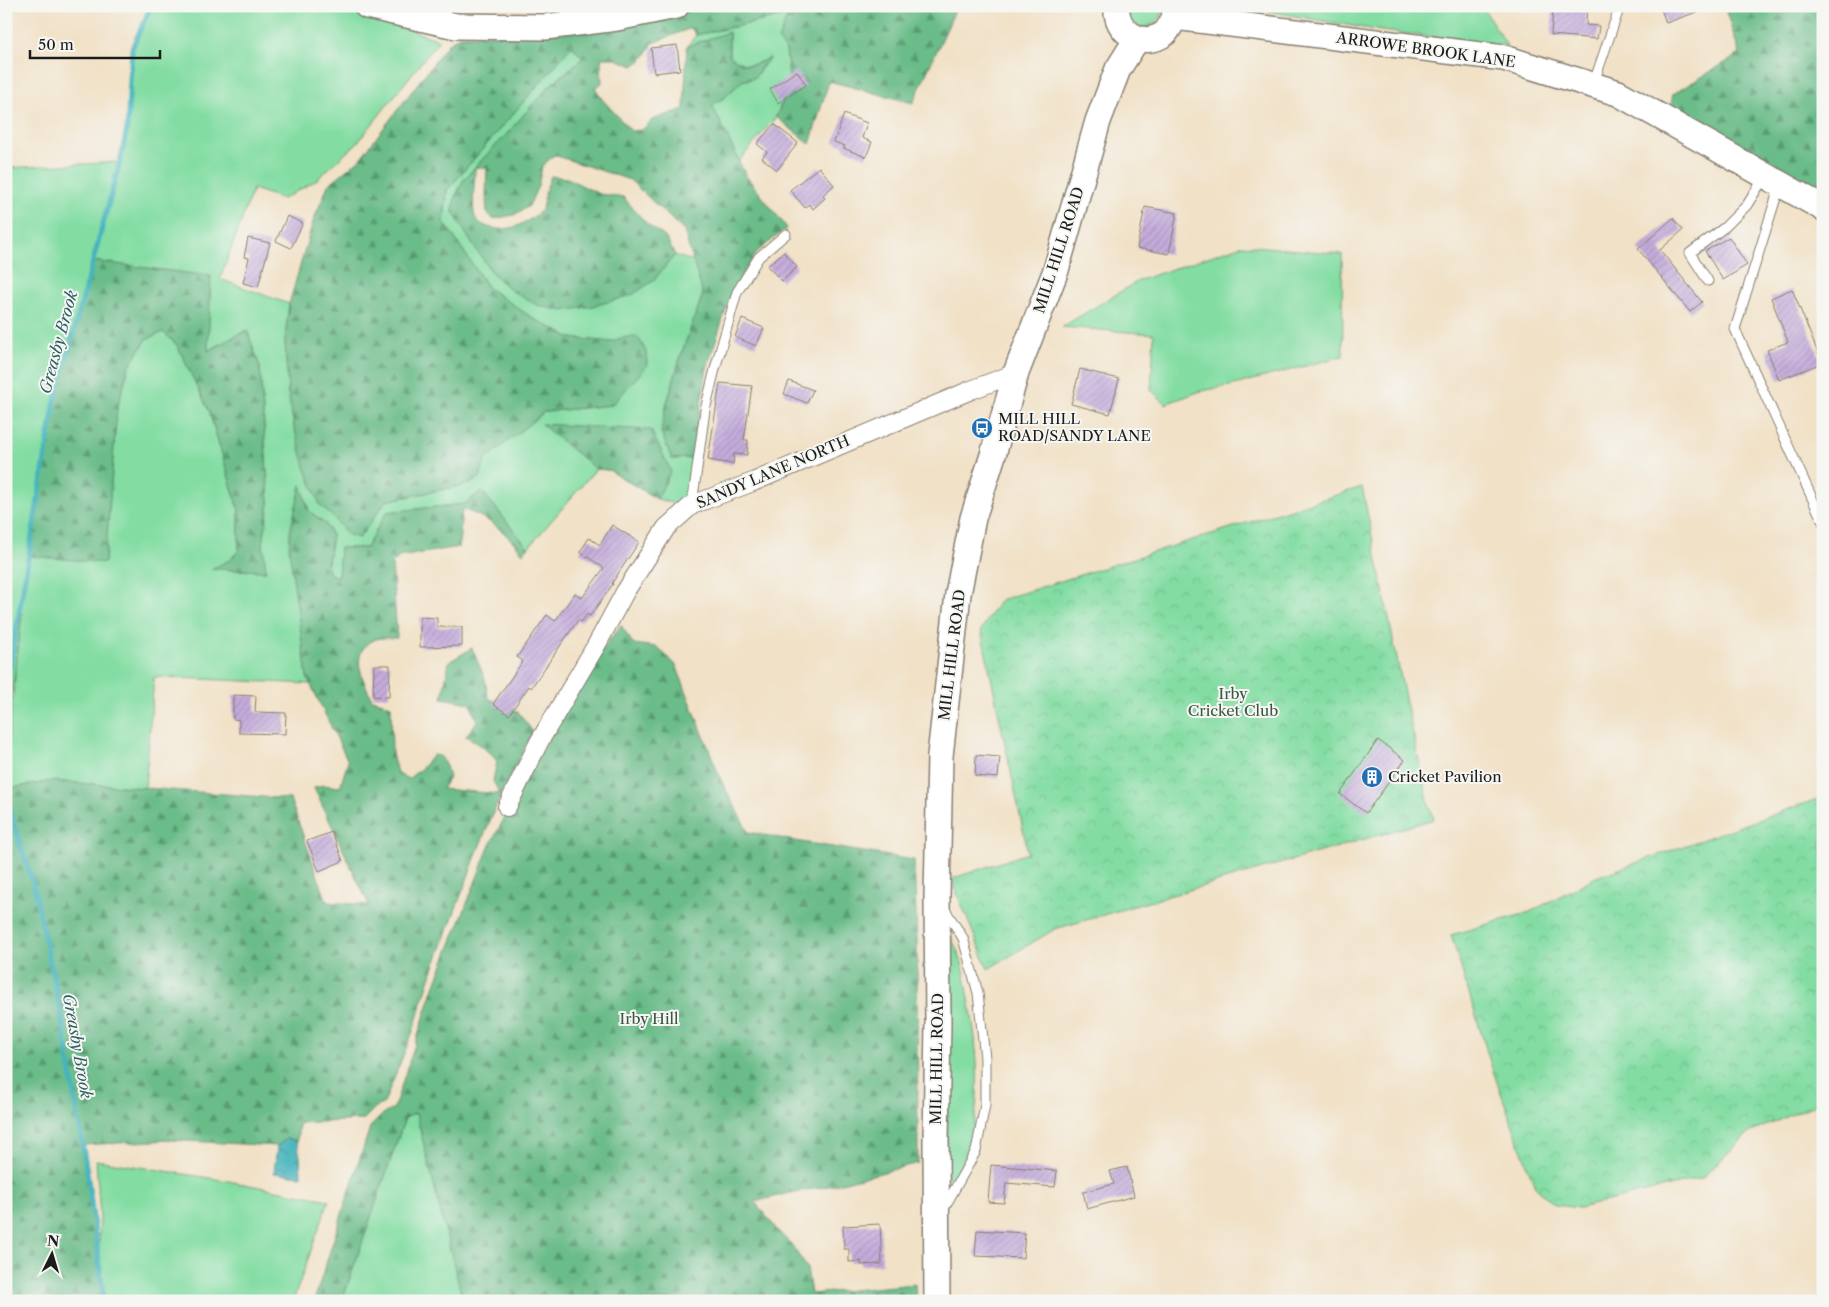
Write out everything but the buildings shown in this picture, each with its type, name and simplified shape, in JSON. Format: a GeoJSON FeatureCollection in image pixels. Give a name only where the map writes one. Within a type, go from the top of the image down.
{"type":"FeatureCollection","features":[{"type":"Feature","properties":{"kind":"street"},"geometry":{"type":"LineString","coordinates":[[367,6],[456,26],[544,27],[617,18],[676,6]]}},
{"type":"Feature","properties":{"kind":"street"},"geometry":{"type":"LineString","coordinates":[[1114,7],[1123,30],[1137,39],[1143,40],[1154,38],[1164,33],[1174,12]]}},
{"type":"Feature","properties":{"kind":"street","name":"ARROWE BROOK LANE"},"geometry":{"type":"LineString","coordinates":[[1174,12],[1504,58],[1618,93],[1823,208]]}},
{"type":"Feature","properties":{"kind":"street","name":"MILL HILL ROAD"},"geometry":{"type":"LineString","coordinates":[[937,1301],[937,897],[940,756],[958,594],[973,518],[1016,373],[1056,270],[1098,121],[1118,69],[1137,39]]}},
{"type":"Feature","properties":{"kind":"street","name":"SANDY LANE NORTH"},"geometry":{"type":"LineString","coordinates":[[507,807],[539,742],[597,644],[625,592],[666,528],[692,504],[753,482],[963,393],[1016,373]]}},
{"type":"Feature","properties":{"kind":"lane"},"geometry":{"type":"LineString","coordinates":[[1593,85],[1620,6]]}},
{"type":"Feature","properties":{"kind":"lane"},"geometry":{"type":"LineString","coordinates":[[1708,282],[1690,253],[1725,227],[1773,180]]}},
{"type":"Feature","properties":{"kind":"lane"},"geometry":{"type":"LineString","coordinates":[[1773,180],[1735,329],[1823,522]]}},
{"type":"Feature","properties":{"kind":"lane"},"geometry":{"type":"LineString","coordinates":[[692,504],[706,410],[715,369],[737,292],[759,257],[786,234]]}},
{"type":"Feature","properties":{"kind":"lane"},"geometry":{"type":"LineString","coordinates":[[936,1225],[976,1151],[985,1105],[985,1058],[978,993],[964,938],[937,897]]}},
{"type":"Feature","properties":{"kind":"green space"},"geometry":{"type":"Polygon","coordinates":[[[151,6],[341,6],[439,40],[357,143],[315,181],[283,199],[253,189],[220,279],[289,304],[285,341],[288,392],[294,427],[320,505],[359,538],[386,501],[470,484],[480,477],[485,459],[544,412],[612,405],[624,337],[611,342],[571,338],[534,319],[488,288],[444,222],[447,190],[572,46],[583,58],[549,86],[463,181],[455,197],[453,212],[494,275],[512,291],[653,281],[675,255],[694,262],[703,294],[681,355],[666,406],[661,432],[672,459],[692,458],[688,492],[682,506],[657,499],[609,470],[596,469],[528,548],[482,491],[465,504],[387,512],[366,548],[340,548],[338,576],[331,575],[327,568],[332,535],[325,523],[309,511],[301,486],[307,677],[311,684],[154,677],[145,788],[52,781],[6,789],[6,760],[22,613],[6,738],[6,168],[120,162],[127,128],[132,48],[151,6]],[[93,262],[55,400],[38,496],[36,520],[117,409],[129,366],[147,339],[163,332],[177,345],[209,411],[239,511],[239,550],[230,560],[212,569],[265,571],[263,543],[269,503],[260,367],[247,330],[207,351],[93,262]]]}},
{"type":"Feature","properties":{"kind":"green space"},"geometry":{"type":"Polygon","coordinates":[[[717,6],[957,6],[913,103],[829,81],[810,144],[776,117],[790,84],[786,50],[778,40],[788,15],[696,35],[691,28],[653,43],[643,59],[633,66],[614,58],[601,58],[602,83],[595,88],[602,99],[631,131],[642,130],[652,120],[684,109],[687,46],[729,32],[729,55],[735,60],[749,65],[770,57],[754,78],[742,81],[724,98],[712,105],[746,176],[787,228],[758,251],[741,276],[726,309],[707,368],[692,458],[672,459],[661,432],[666,406],[681,355],[703,294],[684,231],[630,180],[554,155],[542,166],[538,186],[529,206],[514,215],[493,219],[487,213],[487,168],[475,167],[549,86],[583,58],[572,46],[447,190],[444,222],[488,288],[534,319],[571,338],[611,342],[624,337],[638,337],[646,351],[647,366],[612,405],[544,412],[486,459],[480,477],[470,484],[386,501],[359,538],[348,535],[320,505],[306,470],[294,427],[288,392],[285,341],[289,304],[313,222],[328,185],[359,160],[449,43],[460,36],[573,32],[717,6]]]}},
{"type":"Feature","properties":{"kind":"green space"},"geometry":{"type":"Polygon","coordinates":[[[1128,6],[1161,6],[1163,12],[1156,24],[1143,28],[1131,22],[1128,6]]]}},
{"type":"Feature","properties":{"kind":"green space"},"geometry":{"type":"Polygon","coordinates":[[[1238,6],[1482,6],[1507,46],[1381,31],[1238,6]]]}},
{"type":"Feature","properties":{"kind":"green space"},"geometry":{"type":"Polygon","coordinates":[[[1724,6],[1823,6],[1823,195],[1671,104],[1673,94],[1740,54],[1724,6]]]}},
{"type":"Feature","properties":{"kind":"green space"},"geometry":{"type":"Polygon","coordinates":[[[789,15],[786,50],[790,84],[776,117],[739,161],[712,105],[724,98],[742,81],[754,78],[769,58],[753,64],[744,64],[729,56],[729,32],[687,46],[696,35],[789,15]]]}},
{"type":"Feature","properties":{"kind":"green space"},"geometry":{"type":"Polygon","coordinates":[[[475,167],[474,213],[477,220],[484,225],[501,229],[523,223],[542,210],[545,192],[551,176],[567,178],[599,194],[623,197],[647,224],[665,237],[675,255],[653,281],[632,295],[594,306],[562,311],[537,305],[512,291],[494,275],[453,212],[455,197],[463,181],[475,167]]]}},
{"type":"Feature","properties":{"kind":"green space"},"geometry":{"type":"Polygon","coordinates":[[[1243,245],[1342,254],[1343,356],[1234,385],[1201,391],[1165,404],[1151,390],[1154,334],[1062,327],[1140,280],[1243,245]]]}},
{"type":"Feature","properties":{"kind":"green space"},"geometry":{"type":"Polygon","coordinates":[[[93,261],[211,276],[208,351],[247,330],[260,367],[269,503],[263,543],[266,571],[211,569],[230,560],[239,550],[239,511],[209,411],[177,345],[163,332],[147,339],[129,366],[117,409],[105,563],[29,556],[55,400],[93,261]]]}},
{"type":"Feature","properties":{"kind":"green space"},"geometry":{"type":"Polygon","coordinates":[[[541,424],[651,430],[671,471],[657,499],[609,470],[596,469],[541,424]]]}},
{"type":"Feature","properties":{"kind":"green space"},"geometry":{"type":"Polygon","coordinates":[[[301,485],[309,511],[325,523],[332,535],[327,568],[331,575],[338,576],[340,548],[366,548],[387,512],[465,504],[482,491],[528,548],[523,553],[496,526],[462,509],[459,547],[399,557],[392,563],[397,638],[376,639],[366,645],[361,652],[360,667],[372,699],[391,706],[392,754],[397,773],[408,779],[422,768],[433,755],[440,756],[446,766],[449,778],[442,789],[500,794],[493,781],[497,761],[482,746],[466,736],[477,721],[470,703],[442,698],[449,662],[472,648],[485,679],[488,698],[519,713],[533,732],[501,794],[480,845],[432,972],[413,1031],[384,1103],[376,1107],[363,1120],[299,1123],[297,1141],[287,1139],[277,1146],[170,1140],[83,1145],[104,1299],[102,1301],[6,1301],[6,789],[52,781],[290,799],[327,902],[369,905],[314,788],[323,785],[340,787],[348,761],[307,677],[289,549],[290,532],[301,485]]]}},
{"type":"Feature","properties":{"kind":"green space","name":"Irby Cricket Club"},"geometry":{"type":"Polygon","coordinates":[[[1362,487],[1404,693],[1428,801],[1434,819],[1055,929],[988,969],[951,879],[1028,853],[981,630],[1000,600],[1362,487]]]}},
{"type":"Feature","properties":{"kind":"green space","name":"Irby Hill"},"geometry":{"type":"Polygon","coordinates":[[[621,625],[633,644],[657,647],[676,665],[721,780],[748,832],[914,860],[917,939],[918,1163],[834,1185],[785,1194],[755,1202],[791,1244],[807,1268],[811,1294],[915,1284],[916,1301],[463,1301],[416,1113],[405,1118],[342,1301],[314,1301],[370,1127],[382,1115],[394,1108],[434,987],[489,847],[592,662],[621,625]]]}},
{"type":"Feature","properties":{"kind":"green space"},"geometry":{"type":"Polygon","coordinates":[[[1823,797],[1823,1101],[1749,1133],[1702,1178],[1579,1208],[1555,1205],[1535,1187],[1492,1068],[1451,935],[1530,912],[1596,877],[1823,797]]]}},
{"type":"Feature","properties":{"kind":"green space"},"geometry":{"type":"Polygon","coordinates":[[[949,932],[961,959],[965,975],[977,1062],[976,1110],[972,1133],[966,1155],[956,1176],[952,1178],[947,1176],[949,932]]]}},
{"type":"Feature","properties":{"kind":"green space"},"geometry":{"type":"Polygon","coordinates":[[[416,1113],[463,1301],[342,1301],[405,1118],[416,1113]]]}},
{"type":"Feature","properties":{"kind":"green space"},"geometry":{"type":"Polygon","coordinates":[[[96,1160],[228,1181],[329,1200],[293,1301],[97,1301],[100,1217],[96,1160]]]}},
{"type":"Feature","properties":{"kind":"water"},"geometry":{"type":"Polygon","coordinates":[[[287,1139],[297,1141],[301,1176],[274,1173],[277,1146],[287,1139]]]}},
{"type":"Feature","properties":{"kind":"waterway","name":"Greasby Brook"},"geometry":{"type":"LineString","coordinates":[[6,689],[55,400],[120,162],[127,128],[132,48],[151,6]]}},
{"type":"Feature","properties":{"kind":"waterway","name":"Greasby Brook"},"geometry":{"type":"LineString","coordinates":[[6,800],[34,887],[61,1014],[88,1178],[104,1299],[102,1301]]}},
{"type":"Feature","properties":{"kind":"place","name":"MILL HILL ROAD/SANDY LANE"},"geometry":{"type":"Point","coordinates":[982,428]}},
{"type":"Feature","properties":{"kind":"place","name":"Cricket Pavilion"},"geometry":{"type":"Point","coordinates":[1372,777]}}]}
